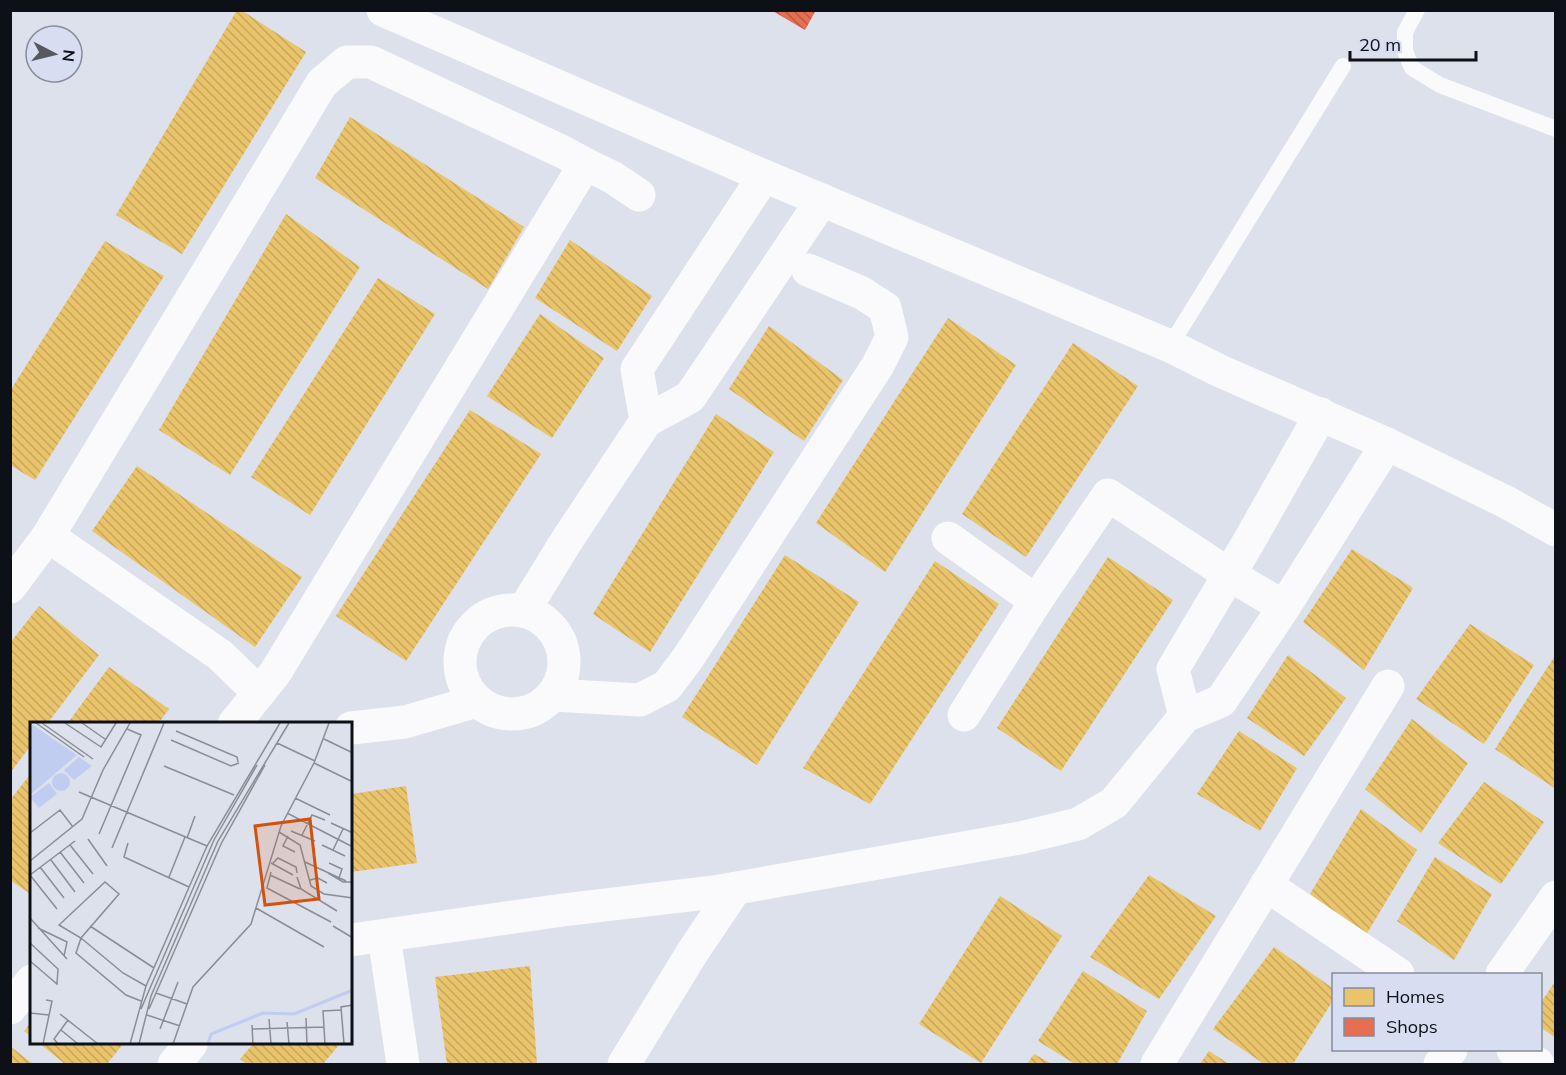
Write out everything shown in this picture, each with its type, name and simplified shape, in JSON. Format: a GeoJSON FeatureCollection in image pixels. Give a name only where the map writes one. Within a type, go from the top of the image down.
{"type":"FeatureCollection","features":[{"type":"Feature","properties":{"kind":"street"},"geometry":{"type":"LineString","coordinates":[[382,10],[822,201],[1170,346],[1220,371],[1387,444],[1506,502],[1556,530]]}},
{"type":"Feature","properties":{"kind":"street"},"geometry":{"type":"LineString","coordinates":[[10,587],[48,536],[322,83],[347,63],[371,62],[563,152],[612,177],[639,195]]}},
{"type":"Feature","properties":{"kind":"street"},"geometry":{"type":"LineString","coordinates":[[236,722],[281,663],[585,165]]}},
{"type":"Feature","properties":{"kind":"street"},"geometry":{"type":"LineString","coordinates":[[646,421],[637,369],[765,176]]}},
{"type":"Feature","properties":{"kind":"street"},"geometry":{"type":"LineString","coordinates":[[524,610],[567,540],[646,421],[690,397],[822,201]]}},
{"type":"Feature","properties":{"kind":"street"},"geometry":{"type":"LineString","coordinates":[[553,695],[640,700],[667,686],[688,658],[878,365],[892,337],[885,308],[862,293],[808,270]]}},
{"type":"Feature","properties":{"kind":"street"},"geometry":{"type":"LineString","coordinates":[[1185,716],[1173,669],[1230,575],[1321,414]]}},
{"type":"Feature","properties":{"kind":"street"},"geometry":{"type":"LineString","coordinates":[[352,940],[563,910],[735,889],[1020,838],[1078,824],[1114,802],[1185,716],[1221,701],[1284,607],[1387,444]]}},
{"type":"Feature","properties":{"kind":"street"},"geometry":{"type":"LineString","coordinates":[[964,715],[1036,601],[1108,495],[1230,575],[1284,607]]}},
{"type":"Feature","properties":{"kind":"street"},"geometry":{"type":"LineString","coordinates":[[48,536],[220,655],[259,693]]}},
{"type":"Feature","properties":{"kind":"street"},"geometry":{"type":"LineString","coordinates":[[948,538],[1036,601]]}},
{"type":"Feature","properties":{"kind":"street"},"geometry":{"type":"LineString","coordinates":[[501,610],[524,610],[543,620],[557,635],[564,655],[562,676],[553,695],[541,707],[525,714],[507,715],[491,711],[477,701],[464,682],[460,660],[465,638],[480,620],[501,610]]}},
{"type":"Feature","properties":{"kind":"street"},"geometry":{"type":"LineString","coordinates":[[1157,1065],[1388,686]]}},
{"type":"Feature","properties":{"kind":"street"},"geometry":{"type":"LineString","coordinates":[[352,728],[405,722],[477,701]]}},
{"type":"Feature","properties":{"kind":"street"},"geometry":{"type":"LineString","coordinates":[[1266,885],[1395,973]]}},
{"type":"Feature","properties":{"kind":"street"},"geometry":{"type":"LineString","coordinates":[[624,1065],[692,953],[735,889]]}},
{"type":"Feature","properties":{"kind":"street"},"geometry":{"type":"LineString","coordinates":[[1503,973],[1556,897]]}},
{"type":"Feature","properties":{"kind":"street"},"geometry":{"type":"LineString","coordinates":[[384,936],[403,1065]]}},
{"type":"Feature","properties":{"kind":"street"},"geometry":{"type":"LineString","coordinates":[[10,1008],[30,983]]}},
{"type":"Feature","properties":{"kind":"street"},"geometry":{"type":"LineString","coordinates":[[174,1065],[190,1045]]}},
{"type":"Feature","properties":{"kind":"street"},"geometry":{"type":"LineString","coordinates":[[1440,1065],[1450,1051]]}},
{"type":"Feature","properties":{"kind":"street"},"geometry":{"type":"LineString","coordinates":[[1515,1051],[1538,1065]]}},
{"type":"Feature","properties":{"kind":"lane"},"geometry":{"type":"LineString","coordinates":[[1417,10],[1405,32],[1405,51],[1412,68],[1440,85],[1556,129]]}},
{"type":"Feature","properties":{"kind":"lane"},"geometry":{"type":"LineString","coordinates":[[1170,346],[1343,66]]}},
{"type":"Feature","properties":{"kind":"building: Homes"},"geometry":{"type":"Polygon","coordinates":[[[237,10],[241,10],[306,52],[182,254],[116,215],[237,10]]]}},
{"type":"Feature","properties":{"kind":"building: Homes"},"geometry":{"type":"Polygon","coordinates":[[[350,117],[524,227],[488,289],[315,178],[350,117]]]}},
{"type":"Feature","properties":{"kind":"building: Homes"},"geometry":{"type":"Polygon","coordinates":[[[286,214],[360,267],[230,475],[159,430],[286,214]]]}},
{"type":"Feature","properties":{"kind":"building: Homes"},"geometry":{"type":"Polygon","coordinates":[[[570,240],[652,296],[617,351],[535,298],[570,240]]]}},
{"type":"Feature","properties":{"kind":"building: Homes"},"geometry":{"type":"Polygon","coordinates":[[[105,241],[164,276],[35,480],[10,465],[10,391],[105,241]]]}},
{"type":"Feature","properties":{"kind":"building: Homes"},"geometry":{"type":"Polygon","coordinates":[[[378,278],[435,314],[310,515],[251,477],[378,278]]]}},
{"type":"Feature","properties":{"kind":"building: Homes"},"geometry":{"type":"Polygon","coordinates":[[[540,314],[604,358],[552,438],[487,396],[540,314]]]}},
{"type":"Feature","properties":{"kind":"building: Homes"},"geometry":{"type":"Polygon","coordinates":[[[948,318],[1016,365],[885,572],[816,523],[948,318]]]}},
{"type":"Feature","properties":{"kind":"building: Homes"},"geometry":{"type":"Polygon","coordinates":[[[769,326],[843,380],[804,441],[729,389],[769,326]]]}},
{"type":"Feature","properties":{"kind":"building: Homes"},"geometry":{"type":"Polygon","coordinates":[[[1073,343],[1138,386],[1026,557],[962,514],[1073,343]]]}},
{"type":"Feature","properties":{"kind":"building: Homes"},"geometry":{"type":"Polygon","coordinates":[[[470,410],[541,454],[406,661],[336,616],[470,410]]]}},
{"type":"Feature","properties":{"kind":"building: Homes"},"geometry":{"type":"Polygon","coordinates":[[[716,414],[774,452],[650,652],[593,614],[716,414]]]}},
{"type":"Feature","properties":{"kind":"building: Homes"},"geometry":{"type":"Polygon","coordinates":[[[137,466],[302,577],[255,647],[92,531],[137,466]]]}},
{"type":"Feature","properties":{"kind":"building: Homes"},"geometry":{"type":"Polygon","coordinates":[[[1352,549],[1413,588],[1364,670],[1303,622],[1352,549]]]}},
{"type":"Feature","properties":{"kind":"building: Homes"},"geometry":{"type":"Polygon","coordinates":[[[785,555],[859,602],[757,765],[682,717],[785,555]]]}},
{"type":"Feature","properties":{"kind":"building: Homes"},"geometry":{"type":"Polygon","coordinates":[[[1108,557],[1173,600],[1061,771],[997,728],[1108,557]]]}},
{"type":"Feature","properties":{"kind":"building: Homes"},"geometry":{"type":"Polygon","coordinates":[[[935,561],[999,604],[870,804],[803,768],[935,561]]]}},
{"type":"Feature","properties":{"kind":"building: Homes"},"geometry":{"type":"Polygon","coordinates":[[[39,606],[99,655],[49,722],[30,722],[30,747],[10,773],[10,643],[39,606]]]}},
{"type":"Feature","properties":{"kind":"building: Homes"},"geometry":{"type":"Polygon","coordinates":[[[1470,624],[1534,665],[1484,744],[1416,699],[1470,624]]]}},
{"type":"Feature","properties":{"kind":"building: Homes"},"geometry":{"type":"Polygon","coordinates":[[[1556,654],[1556,789],[1495,749],[1556,654]]]}},
{"type":"Feature","properties":{"kind":"building: Homes"},"geometry":{"type":"Polygon","coordinates":[[[1288,655],[1346,698],[1304,756],[1247,718],[1288,655]]]}},
{"type":"Feature","properties":{"kind":"building: Homes"},"geometry":{"type":"Polygon","coordinates":[[[109,667],[169,709],[159,722],[68,722],[109,667]]]}},
{"type":"Feature","properties":{"kind":"building: Homes"},"geometry":{"type":"Polygon","coordinates":[[[1412,719],[1468,763],[1421,833],[1365,789],[1412,719]]]}},
{"type":"Feature","properties":{"kind":"building: Homes"},"geometry":{"type":"Polygon","coordinates":[[[1239,731],[1297,768],[1260,831],[1197,794],[1239,731]]]}},
{"type":"Feature","properties":{"kind":"building: Homes"},"geometry":{"type":"Polygon","coordinates":[[[30,775],[30,894],[10,880],[10,800],[30,775]]]}},
{"type":"Feature","properties":{"kind":"building: Homes"},"geometry":{"type":"Polygon","coordinates":[[[1484,782],[1544,822],[1501,884],[1438,843],[1484,782]]]}},
{"type":"Feature","properties":{"kind":"building: Homes"},"geometry":{"type":"Polygon","coordinates":[[[406,786],[417,863],[352,872],[352,794],[406,786]]]}},
{"type":"Feature","properties":{"kind":"building: Homes"},"geometry":{"type":"Polygon","coordinates":[[[1361,809],[1417,850],[1366,935],[1310,894],[1361,809]]]}},
{"type":"Feature","properties":{"kind":"building: Homes"},"geometry":{"type":"Polygon","coordinates":[[[1435,857],[1492,894],[1454,960],[1397,921],[1435,857]]]}},
{"type":"Feature","properties":{"kind":"building: Homes"},"geometry":{"type":"Polygon","coordinates":[[[1149,875],[1216,916],[1159,999],[1090,957],[1149,875]]]}},
{"type":"Feature","properties":{"kind":"building: Homes"},"geometry":{"type":"Polygon","coordinates":[[[1000,896],[1062,936],[981,1063],[919,1024],[1000,896]]]}},
{"type":"Feature","properties":{"kind":"building: Homes"},"geometry":{"type":"Polygon","coordinates":[[[1274,947],[1332,988],[1332,1002],[1293,1064],[1264,1064],[1213,1029],[1274,947]]]}},
{"type":"Feature","properties":{"kind":"building: Homes"},"geometry":{"type":"Polygon","coordinates":[[[530,966],[537,1064],[447,1064],[435,977],[530,966]]]}},
{"type":"Feature","properties":{"kind":"building: Homes"},"geometry":{"type":"Polygon","coordinates":[[[1083,971],[1147,1011],[1117,1064],[1075,1064],[1038,1041],[1083,971]]]}},
{"type":"Feature","properties":{"kind":"building: Homes"},"geometry":{"type":"Polygon","coordinates":[[[1556,980],[1556,1038],[1542,1028],[1542,1001],[1556,980]]]}},
{"type":"Feature","properties":{"kind":"building: Homes"},"geometry":{"type":"Polygon","coordinates":[[[30,1024],[30,1036],[24,1031],[30,1024]]]}},
{"type":"Feature","properties":{"kind":"building: Homes"},"geometry":{"type":"Polygon","coordinates":[[[41,1045],[122,1045],[107,1064],[65,1064],[41,1045]]]}},
{"type":"Feature","properties":{"kind":"building: Homes"},"geometry":{"type":"Polygon","coordinates":[[[252,1045],[339,1045],[323,1064],[247,1064],[240,1059],[252,1045]]]}},
{"type":"Feature","properties":{"kind":"building: Homes"},"geometry":{"type":"Polygon","coordinates":[[[10,1046],[33,1064],[10,1064],[10,1046]]]}},
{"type":"Feature","properties":{"kind":"building: Homes"},"geometry":{"type":"Polygon","coordinates":[[[1209,1051],[1229,1064],[1200,1064],[1209,1051]]]}},
{"type":"Feature","properties":{"kind":"building: Homes"},"geometry":{"type":"Polygon","coordinates":[[[1034,1054],[1052,1064],[1027,1064],[1034,1054]]]}},
{"type":"Feature","properties":{"kind":"building: Shops"},"geometry":{"type":"Polygon","coordinates":[[[771,10],[816,10],[805,30],[771,10]]]}}]}
